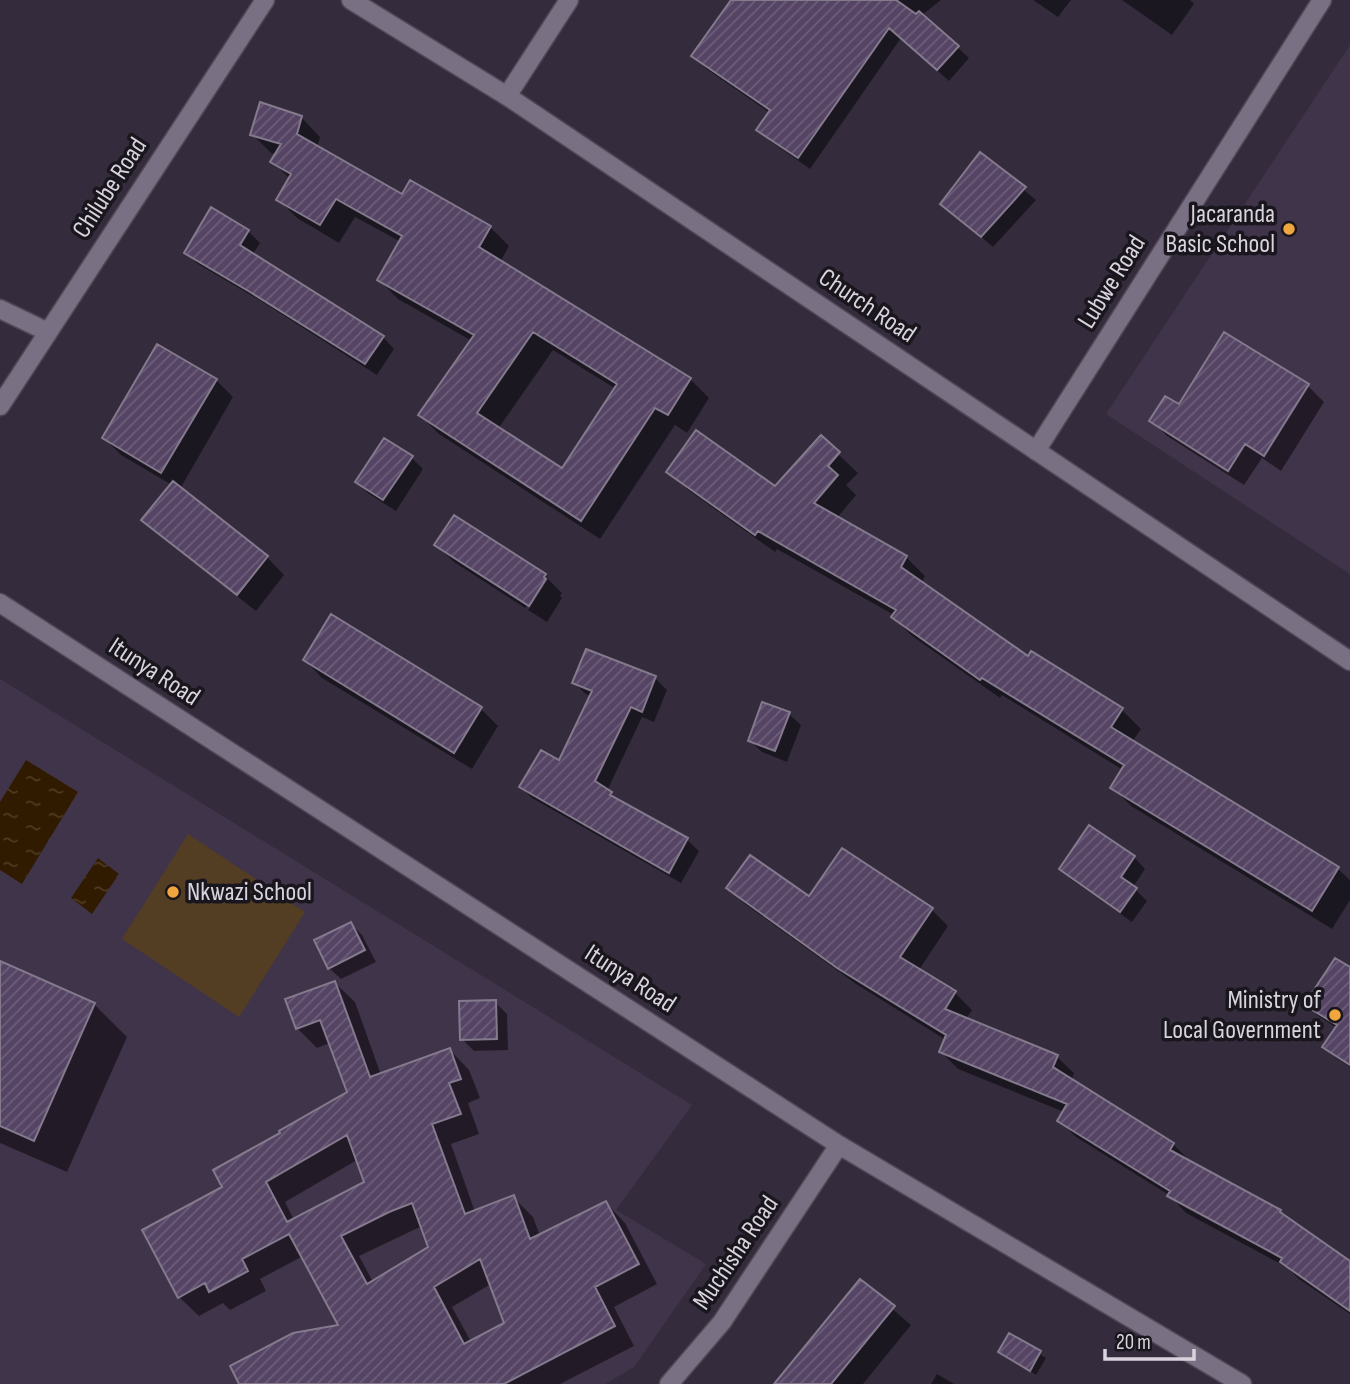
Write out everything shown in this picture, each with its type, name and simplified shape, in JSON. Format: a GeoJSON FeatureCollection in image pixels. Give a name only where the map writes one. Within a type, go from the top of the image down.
{"type":"FeatureCollection","features":[{"type":"Feature","properties":{"kind":"street","name":"Chilube Road"},"geometry":{"type":"LineString","coordinates":[[3,394],[48,332],[265,0]]}},
{"type":"Feature","properties":{"kind":"street","name":"Church Road"},"geometry":{"type":"LineString","coordinates":[[351,0],[507,96],[1350,661]]}},
{"type":"Feature","properties":{"kind":"street"},"geometry":{"type":"LineString","coordinates":[[507,96],[569,0]]}},
{"type":"Feature","properties":{"kind":"street","name":"Lubwe Road"},"geometry":{"type":"LineString","coordinates":[[1036,451],[1322,0]]}},
{"type":"Feature","properties":{"kind":"street"},"geometry":{"type":"LineString","coordinates":[[0,309],[48,332]]}},
{"type":"Feature","properties":{"kind":"street","name":"Itunya Road"},"geometry":{"type":"LineString","coordinates":[[0,603],[839,1145],[1242,1384]]}},
{"type":"Feature","properties":{"kind":"street","name":"Muchisha Road"},"geometry":{"type":"LineString","coordinates":[[669,1384],[722,1322],[839,1145]]}},
{"type":"Feature","properties":{"kind":"shaded area","name":"Jacaranda Basic School"},"geometry":{"type":"Polygon","coordinates":[[[1350,45],[1350,574],[1106,414],[1350,45]]]}},
{"type":"Feature","properties":{"kind":"shaded area","name":"Nkwazi School"},"geometry":{"type":"Polygon","coordinates":[[[0,679],[692,1105],[616,1210],[706,1264],[634,1367],[605,1384],[0,1384],[0,679]]]}},
{"type":"Feature","properties":{"kind":"shaded area"},"geometry":{"type":"Polygon","coordinates":[[[188,834],[305,912],[239,1017],[122,939],[188,834]]]}},
{"type":"Feature","properties":{"kind":"water"},"geometry":{"type":"Polygon","coordinates":[[[26,760],[78,792],[22,884],[0,870],[0,802],[26,760]]]}},
{"type":"Feature","properties":{"kind":"water"},"geometry":{"type":"Polygon","coordinates":[[[98,858],[119,874],[92,914],[71,898],[98,858]]]}},
{"type":"Feature","properties":{"kind":"building"},"geometry":{"type":"Polygon","coordinates":[[[731,0],[896,0],[916,14],[919,11],[959,46],[937,70],[889,28],[798,158],[756,130],[770,110],[691,56],[731,0]]]}},
{"type":"Feature","properties":{"kind":"building"},"geometry":{"type":"Polygon","coordinates":[[[260,102],[302,116],[297,134],[402,194],[410,180],[491,226],[479,247],[691,378],[668,415],[655,408],[581,521],[418,415],[474,335],[377,280],[402,236],[336,199],[320,225],[276,200],[291,174],[270,162],[281,144],[250,135],[260,102]],[[533,332],[477,413],[562,468],[617,384],[533,332]]]}},
{"type":"Feature","properties":{"kind":"building"},"geometry":{"type":"Polygon","coordinates":[[[980,152],[1026,187],[981,237],[940,204],[980,152]]]}},
{"type":"Feature","properties":{"kind":"building"},"geometry":{"type":"Polygon","coordinates":[[[211,207],[249,230],[240,245],[384,336],[365,364],[184,253],[211,207]]]}},
{"type":"Feature","properties":{"kind":"building"},"geometry":{"type":"Polygon","coordinates":[[[1224,332],[1309,384],[1264,456],[1245,444],[1228,471],[1149,421],[1165,396],[1179,404],[1224,332]]]}},
{"type":"Feature","properties":{"kind":"building"},"geometry":{"type":"Polygon","coordinates":[[[157,344],[217,379],[161,473],[102,438],[157,344]]]}},
{"type":"Feature","properties":{"kind":"building"},"geometry":{"type":"Polygon","coordinates":[[[696,430],[775,486],[821,435],[840,452],[828,466],[838,475],[814,503],[907,556],[901,567],[1028,656],[1031,651],[1123,708],[1111,727],[1339,867],[1312,911],[1110,788],[1124,765],[982,678],[980,680],[891,617],[896,610],[758,531],[755,535],[666,472],[696,430]]]}},
{"type":"Feature","properties":{"kind":"building"},"geometry":{"type":"Polygon","coordinates":[[[384,438],[413,456],[383,500],[355,482],[384,438]]]}},
{"type":"Feature","properties":{"kind":"building"},"geometry":{"type":"Polygon","coordinates":[[[173,481],[268,556],[237,595],[141,520],[173,481]]]}},
{"type":"Feature","properties":{"kind":"building"},"geometry":{"type":"Polygon","coordinates":[[[454,515],[546,574],[546,579],[529,606],[434,545],[454,515]]]}},
{"type":"Feature","properties":{"kind":"building"},"geometry":{"type":"Polygon","coordinates":[[[331,614],[482,707],[454,753],[303,660],[331,614]]]}},
{"type":"Feature","properties":{"kind":"building"},"geometry":{"type":"Polygon","coordinates":[[[586,649],[656,676],[642,712],[631,707],[595,781],[612,792],[610,795],[688,838],[669,873],[519,787],[541,750],[559,760],[592,691],[572,683],[586,649]]]}},
{"type":"Feature","properties":{"kind":"building"},"geometry":{"type":"Polygon","coordinates":[[[762,702],[790,712],[775,751],[748,741],[762,702]]]}},
{"type":"Feature","properties":{"kind":"building"},"geometry":{"type":"Polygon","coordinates":[[[1089,825],[1135,856],[1121,877],[1137,888],[1120,912],[1059,869],[1089,825]]]}},
{"type":"Feature","properties":{"kind":"building"},"geometry":{"type":"Polygon","coordinates":[[[842,848],[933,908],[900,957],[956,991],[945,1009],[1058,1055],[1053,1067],[1174,1143],[1170,1150],[1281,1210],[1280,1212],[1350,1261],[1350,1311],[1280,1262],[1282,1258],[1167,1196],[1170,1191],[1057,1121],[1067,1104],[939,1052],[946,1035],[837,968],[726,888],[750,855],[809,896],[842,848]]]}},
{"type":"Feature","properties":{"kind":"building"},"geometry":{"type":"Polygon","coordinates":[[[351,922],[365,950],[328,969],[314,940],[351,922]]]}},
{"type":"Feature","properties":{"kind":"building","name":"Ministry of Local Government"},"geometry":{"type":"Polygon","coordinates":[[[1335,958],[1350,967],[1350,1065],[1322,1047],[1337,1025],[1304,1005],[1335,958]]]}},
{"type":"Feature","properties":{"kind":"building"},"geometry":{"type":"Polygon","coordinates":[[[0,961],[95,1003],[34,1141],[0,1126],[0,961]]]}},
{"type":"Feature","properties":{"kind":"building"},"geometry":{"type":"Polygon","coordinates":[[[335,981],[370,1077],[450,1048],[461,1079],[449,1083],[461,1114],[432,1124],[465,1214],[514,1195],[530,1239],[606,1201],[639,1264],[595,1287],[615,1326],[504,1384],[239,1384],[230,1366],[293,1333],[338,1325],[289,1234],[242,1259],[248,1271],[209,1292],[205,1283],[178,1298],[142,1230],[222,1187],[213,1170],[347,1092],[320,1020],[296,1029],[285,999],[335,981]],[[347,1135],[266,1182],[287,1222],[364,1182],[347,1135]],[[412,1203],[341,1236],[367,1284],[428,1247],[412,1203]],[[480,1259],[434,1287],[464,1344],[504,1323],[480,1259]]]}},
{"type":"Feature","properties":{"kind":"building"},"geometry":{"type":"Polygon","coordinates":[[[496,1000],[497,1039],[460,1040],[459,1001],[496,1000]]]}},
{"type":"Feature","properties":{"kind":"building"},"geometry":{"type":"Polygon","coordinates":[[[860,1279],[895,1306],[831,1384],[774,1384],[860,1279]]]}},
{"type":"Feature","properties":{"kind":"building"},"geometry":{"type":"Polygon","coordinates":[[[1009,1333],[1041,1351],[1030,1371],[998,1352],[1009,1333]]]}},
{"type":"Feature","properties":{"kind":"place","name":"Jacaranda Basic School"},"geometry":{"type":"Point","coordinates":[1289,229]}},
{"type":"Feature","properties":{"kind":"place","name":"Nkwazi School"},"geometry":{"type":"Point","coordinates":[173,892]}},
{"type":"Feature","properties":{"kind":"place","name":"Ministry of Local Government"},"geometry":{"type":"Point","coordinates":[1335,1015]}}]}
